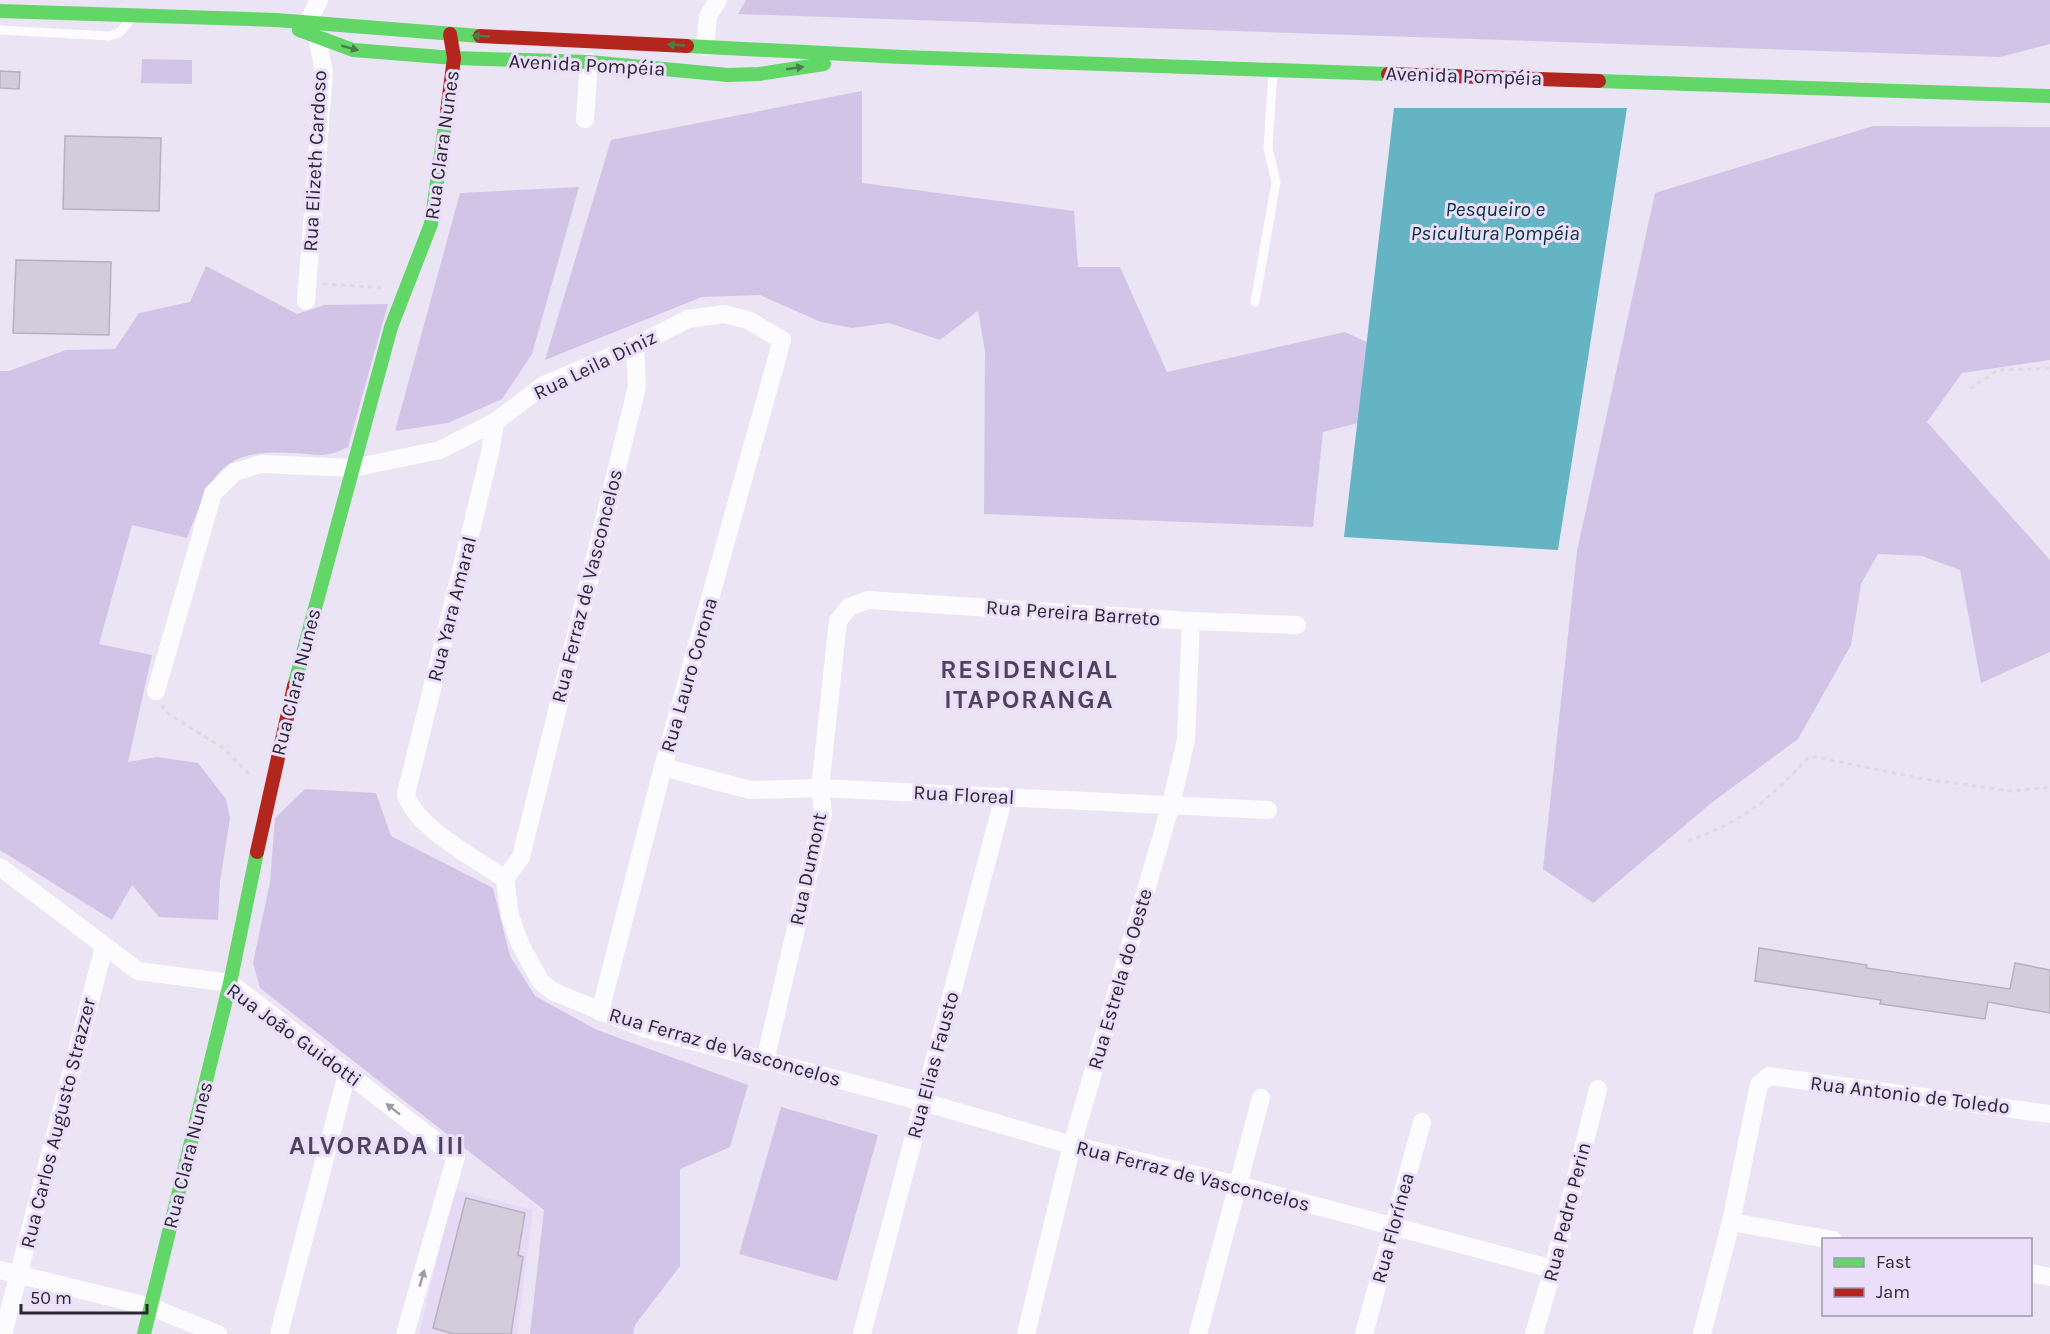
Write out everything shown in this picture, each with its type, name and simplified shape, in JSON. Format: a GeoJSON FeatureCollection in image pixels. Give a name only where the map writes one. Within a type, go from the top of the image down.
{"type":"FeatureCollection","features":[{"type":"Feature","properties":{"kind":"main road","name":"Avenida Pompéia"},"geometry":{"type":"LineString","coordinates":[[4,7],[276,20],[313,30],[353,50],[454,58],[592,62],[728,75],[759,74],[846,61],[902,57]]}},
{"type":"Feature","properties":{"kind":"main road","name":"Avenida Pompéia"},"geometry":{"type":"LineString","coordinates":[[313,30],[450,34],[902,57],[2050,96]]}},
{"type":"Feature","properties":{"kind":"main road","name":"Rua Clara Nunes"},"geometry":{"type":"LineString","coordinates":[[144,1334],[230,983],[268,796],[305,639],[391,327],[431,224],[454,58],[450,34]]}},
{"type":"Feature","properties":{"kind":"main road"},"geometry":{"type":"LineString","coordinates":[[592,62],[689,60],[705,47],[711,56],[728,69],[759,74]]}},
{"type":"Feature","properties":{"kind":"main road","name":"Avenida Pompéia"},"geometry":{"type":"LineString","coordinates":[[2026,95],[2050,88]]}},
{"type":"Feature","properties":{"kind":"street"},"geometry":{"type":"LineString","coordinates":[[313,30],[318,0]]}},
{"type":"Feature","properties":{"kind":"street"},"geometry":{"type":"LineString","coordinates":[[705,47],[708,16],[718,0]]}},
{"type":"Feature","properties":{"kind":"street","name":"Rua Elizeth Cardoso"},"geometry":{"type":"LineString","coordinates":[[307,292],[324,72],[313,30]]}},
{"type":"Feature","properties":{"kind":"street"},"geometry":{"type":"LineString","coordinates":[[585,119],[592,62]]}},
{"type":"Feature","properties":{"kind":"street","name":"Rua Leila Diniz"},"geometry":{"type":"LineString","coordinates":[[156,691],[213,493],[235,472],[261,464],[353,468],[440,450],[495,422],[544,385],[634,346],[688,319],[724,314],[747,320],[782,340]]}},
{"type":"Feature","properties":{"kind":"street","name":"Rua Lauro Corona"},"geometry":{"type":"LineString","coordinates":[[600,1012],[663,767],[782,340]]}},
{"type":"Feature","properties":{"kind":"street","name":"Rua Ferraz de Vasconcelos"},"geometry":{"type":"LineString","coordinates":[[634,346],[637,387],[521,857],[505,879],[510,916],[521,946],[541,981],[554,992],[643,1028],[923,1102],[1072,1146],[1238,1185],[1553,1269]]}},
{"type":"Feature","properties":{"kind":"street","name":"Rua Yara Amaral"},"geometry":{"type":"LineString","coordinates":[[495,422],[488,465],[406,794],[409,806],[423,822],[505,879]]}},
{"type":"Feature","properties":{"kind":"street","name":"Rua Pereira Barreto"},"geometry":{"type":"LineString","coordinates":[[849,607],[868,600],[1191,621],[1297,625]]}},
{"type":"Feature","properties":{"kind":"street","name":"Rua Dumont"},"geometry":{"type":"LineString","coordinates":[[765,1061],[823,813],[820,788],[838,621],[849,607]]}},
{"type":"Feature","properties":{"kind":"street","name":"Rua Estrela do Oeste"},"geometry":{"type":"LineString","coordinates":[[1026,1334],[1072,1146],[1172,804],[1185,740],[1191,621]]}},
{"type":"Feature","properties":{"kind":"street","name":"Rua Floreal"},"geometry":{"type":"LineString","coordinates":[[663,767],[750,790],[820,788],[1268,810]]}},
{"type":"Feature","properties":{"kind":"street","name":"Rua Elias Fausto"},"geometry":{"type":"LineString","coordinates":[[862,1334],[1004,796]]}},
{"type":"Feature","properties":{"kind":"street","name":"Rua João Guidotti"},"geometry":{"type":"LineString","coordinates":[[2,874],[138,971],[230,983],[456,1157],[405,1334]]}},
{"type":"Feature","properties":{"kind":"street","name":"Rua Carlos Augusto Strazzer"},"geometry":{"type":"LineString","coordinates":[[3,1334],[104,947]]}},
{"type":"Feature","properties":{"kind":"street"},"geometry":{"type":"LineString","coordinates":[[279,1334],[347,1074]]}},
{"type":"Feature","properties":{"kind":"street","name":"Rua Antonio de Toledo"},"geometry":{"type":"LineString","coordinates":[[1731,1222],[1759,1084],[1769,1077],[2050,1114]]}},
{"type":"Feature","properties":{"kind":"street","name":"Rua Pedro Perin"},"geometry":{"type":"LineString","coordinates":[[1534,1334],[1553,1269],[1598,1089]]}},
{"type":"Feature","properties":{"kind":"street"},"geometry":{"type":"LineString","coordinates":[[1198,1334],[1261,1098]]}},
{"type":"Feature","properties":{"kind":"street","name":"Rua Florínea"},"geometry":{"type":"LineString","coordinates":[[1364,1334],[1422,1122]]}},
{"type":"Feature","properties":{"kind":"street"},"geometry":{"type":"LineString","coordinates":[[1702,1334],[1731,1222],[1827,1238]]}},
{"type":"Feature","properties":{"kind":"street"},"geometry":{"type":"LineString","coordinates":[[0,1270],[151,1307],[218,1334]]}},
{"type":"Feature","properties":{"kind":"street"},"geometry":{"type":"LineString","coordinates":[[2032,1273],[2050,1277]]}},
{"type":"Feature","properties":{"kind":"lane"},"geometry":{"type":"LineString","coordinates":[[0,30],[109,36],[125,27],[134,15]]}},
{"type":"Feature","properties":{"kind":"lane"},"geometry":{"type":"LineString","coordinates":[[1255,302],[1276,182],[1268,148],[1273,69]]}},
{"type":"Feature","properties":{"kind":"path"},"geometry":{"type":"LineString","coordinates":[[307,292],[405,289]]}},
{"type":"Feature","properties":{"kind":"path"},"geometry":{"type":"LineString","coordinates":[[1970,389],[1998,370],[2050,368]]}},
{"type":"Feature","properties":{"kind":"path"},"geometry":{"type":"LineString","coordinates":[[156,691],[164,711],[222,748],[248,772],[268,796]]}},
{"type":"Feature","properties":{"kind":"path"},"geometry":{"type":"LineString","coordinates":[[1688,842],[1723,828],[1759,807],[1810,756],[1919,778],[2011,791],[2050,787]]}},
{"type":"Feature","properties":{"kind":"shaded area"},"geometry":{"type":"Polygon","coordinates":[[[746,0],[2050,0],[2050,44],[2000,57],[738,14],[746,0]]]}},
{"type":"Feature","properties":{"kind":"shaded area"},"geometry":{"type":"Polygon","coordinates":[[[142,59],[192,60],[192,84],[141,83],[142,59]]]}},
{"type":"Feature","properties":{"kind":"shaded area"},"geometry":{"type":"Polygon","coordinates":[[[862,91],[862,183],[1074,211],[1078,267],[1120,267],[1167,372],[1345,332],[1414,364],[1425,406],[1323,432],[1313,527],[984,514],[985,352],[978,311],[940,340],[889,323],[852,328],[821,322],[760,295],[702,297],[545,360],[611,140],[862,91]]]}},
{"type":"Feature","properties":{"kind":"shaded area"},"geometry":{"type":"Polygon","coordinates":[[[1873,126],[2050,127],[2050,360],[1962,373],[1927,422],[2050,560],[2050,652],[1981,683],[1960,570],[1922,556],[1878,554],[1861,584],[1851,645],[1798,739],[1710,804],[1593,903],[1543,869],[1577,551],[1655,193],[1873,126]]]}},
{"type":"Feature","properties":{"kind":"shaded area"},"geometry":{"type":"Polygon","coordinates":[[[579,187],[532,354],[502,399],[448,423],[395,431],[460,193],[579,187]]]}},
{"type":"Feature","properties":{"kind":"shaded area"},"geometry":{"type":"Polygon","coordinates":[[[206,266],[297,314],[325,305],[388,304],[348,447],[328,454],[270,453],[250,455],[234,461],[212,482],[187,538],[132,525],[99,644],[152,655],[128,762],[157,757],[198,763],[226,799],[230,818],[220,882],[218,920],[159,917],[132,885],[112,920],[0,850],[0,371],[9,371],[66,350],[115,349],[139,313],[190,302],[206,266]]]}},
{"type":"Feature","properties":{"kind":"shaded area"},"geometry":{"type":"Polygon","coordinates":[[[305,789],[376,793],[391,836],[493,888],[510,956],[535,996],[597,1030],[748,1085],[730,1147],[680,1169],[680,1266],[635,1325],[633,1334],[530,1334],[544,1210],[260,988],[253,963],[270,882],[275,818],[305,789]]]}},
{"type":"Feature","properties":{"kind":"shaded area"},"geometry":{"type":"Polygon","coordinates":[[[781,1107],[878,1135],[837,1281],[739,1254],[781,1107]]]}},
{"type":"Feature","properties":{"kind":"shaded area"},"geometry":{"type":"Polygon","coordinates":[[[454,1189],[533,1210],[517,1334],[419,1334],[454,1189]]]}},
{"type":"Feature","properties":{"kind":"water","name":"Pesqueiro e Psicultura Pompéia"},"geometry":{"type":"Polygon","coordinates":[[[1394,108],[1627,108],[1558,550],[1344,537],[1394,108]]]}},
{"type":"Feature","properties":{"kind":"building"},"geometry":{"type":"Polygon","coordinates":[[[0,71],[20,72],[19,89],[0,88],[0,71]]]}},
{"type":"Feature","properties":{"kind":"building"},"geometry":{"type":"Polygon","coordinates":[[[65,136],[161,138],[159,211],[63,209],[65,136]]]}},
{"type":"Feature","properties":{"kind":"building"},"geometry":{"type":"Polygon","coordinates":[[[16,260],[111,262],[109,335],[13,333],[16,260]]]}},
{"type":"Feature","properties":{"kind":"building"},"geometry":{"type":"Polygon","coordinates":[[[1759,948],[1867,965],[1866,968],[2010,989],[2015,963],[2050,970],[2050,1013],[1988,1002],[1985,1019],[1880,1004],[1881,1000],[1755,981],[1759,948]]]}},
{"type":"Feature","properties":{"kind":"building"},"geometry":{"type":"Polygon","coordinates":[[[466,1198],[525,1213],[518,1255],[523,1257],[511,1334],[454,1334],[433,1328],[466,1198]]]}},
{"type":"Feature","properties":{"kind":"traffic: fast"},"geometry":{"type":"LineString","coordinates":[[0,11],[276,20],[480,36]]}},
{"type":"Feature","properties":{"kind":"traffic: fast"},"geometry":{"type":"LineString","coordinates":[[299,30],[353,50],[454,58],[589,62],[728,75],[759,74],[824,64]]}},
{"type":"Feature","properties":{"kind":"traffic: fast"},"geometry":{"type":"LineString","coordinates":[[687,46],[902,57],[1388,74]]}},
{"type":"Feature","properties":{"kind":"traffic: fast"},"geometry":{"type":"LineString","coordinates":[[1599,81],[2050,96]]}},
{"type":"Feature","properties":{"kind":"traffic: fast"},"geometry":{"type":"LineString","coordinates":[[294,686],[391,327],[431,224],[447,112]]}},
{"type":"Feature","properties":{"kind":"traffic: fast"},"geometry":{"type":"LineString","coordinates":[[144,1334],[230,983],[257,852]]}},
{"type":"Feature","properties":{"kind":"traffic: jam"},"geometry":{"type":"LineString","coordinates":[[447,112],[454,58],[450,34]]}},
{"type":"Feature","properties":{"kind":"traffic: jam"},"geometry":{"type":"LineString","coordinates":[[480,36],[687,46]]}},
{"type":"Feature","properties":{"kind":"traffic: jam"},"geometry":{"type":"LineString","coordinates":[[1388,74],[1599,81]]}},
{"type":"Feature","properties":{"kind":"traffic: jam"},"geometry":{"type":"LineString","coordinates":[[257,852],[294,686]]}},
{"type":"Feature","properties":{"kind":"district","name":"RESIDENCIAL ITAPORANGA"},"geometry":{"type":"Point","coordinates":[1029,684]}},
{"type":"Feature","properties":{"kind":"district","name":"ALVORADA III"},"geometry":{"type":"Point","coordinates":[377,1145]}}]}
